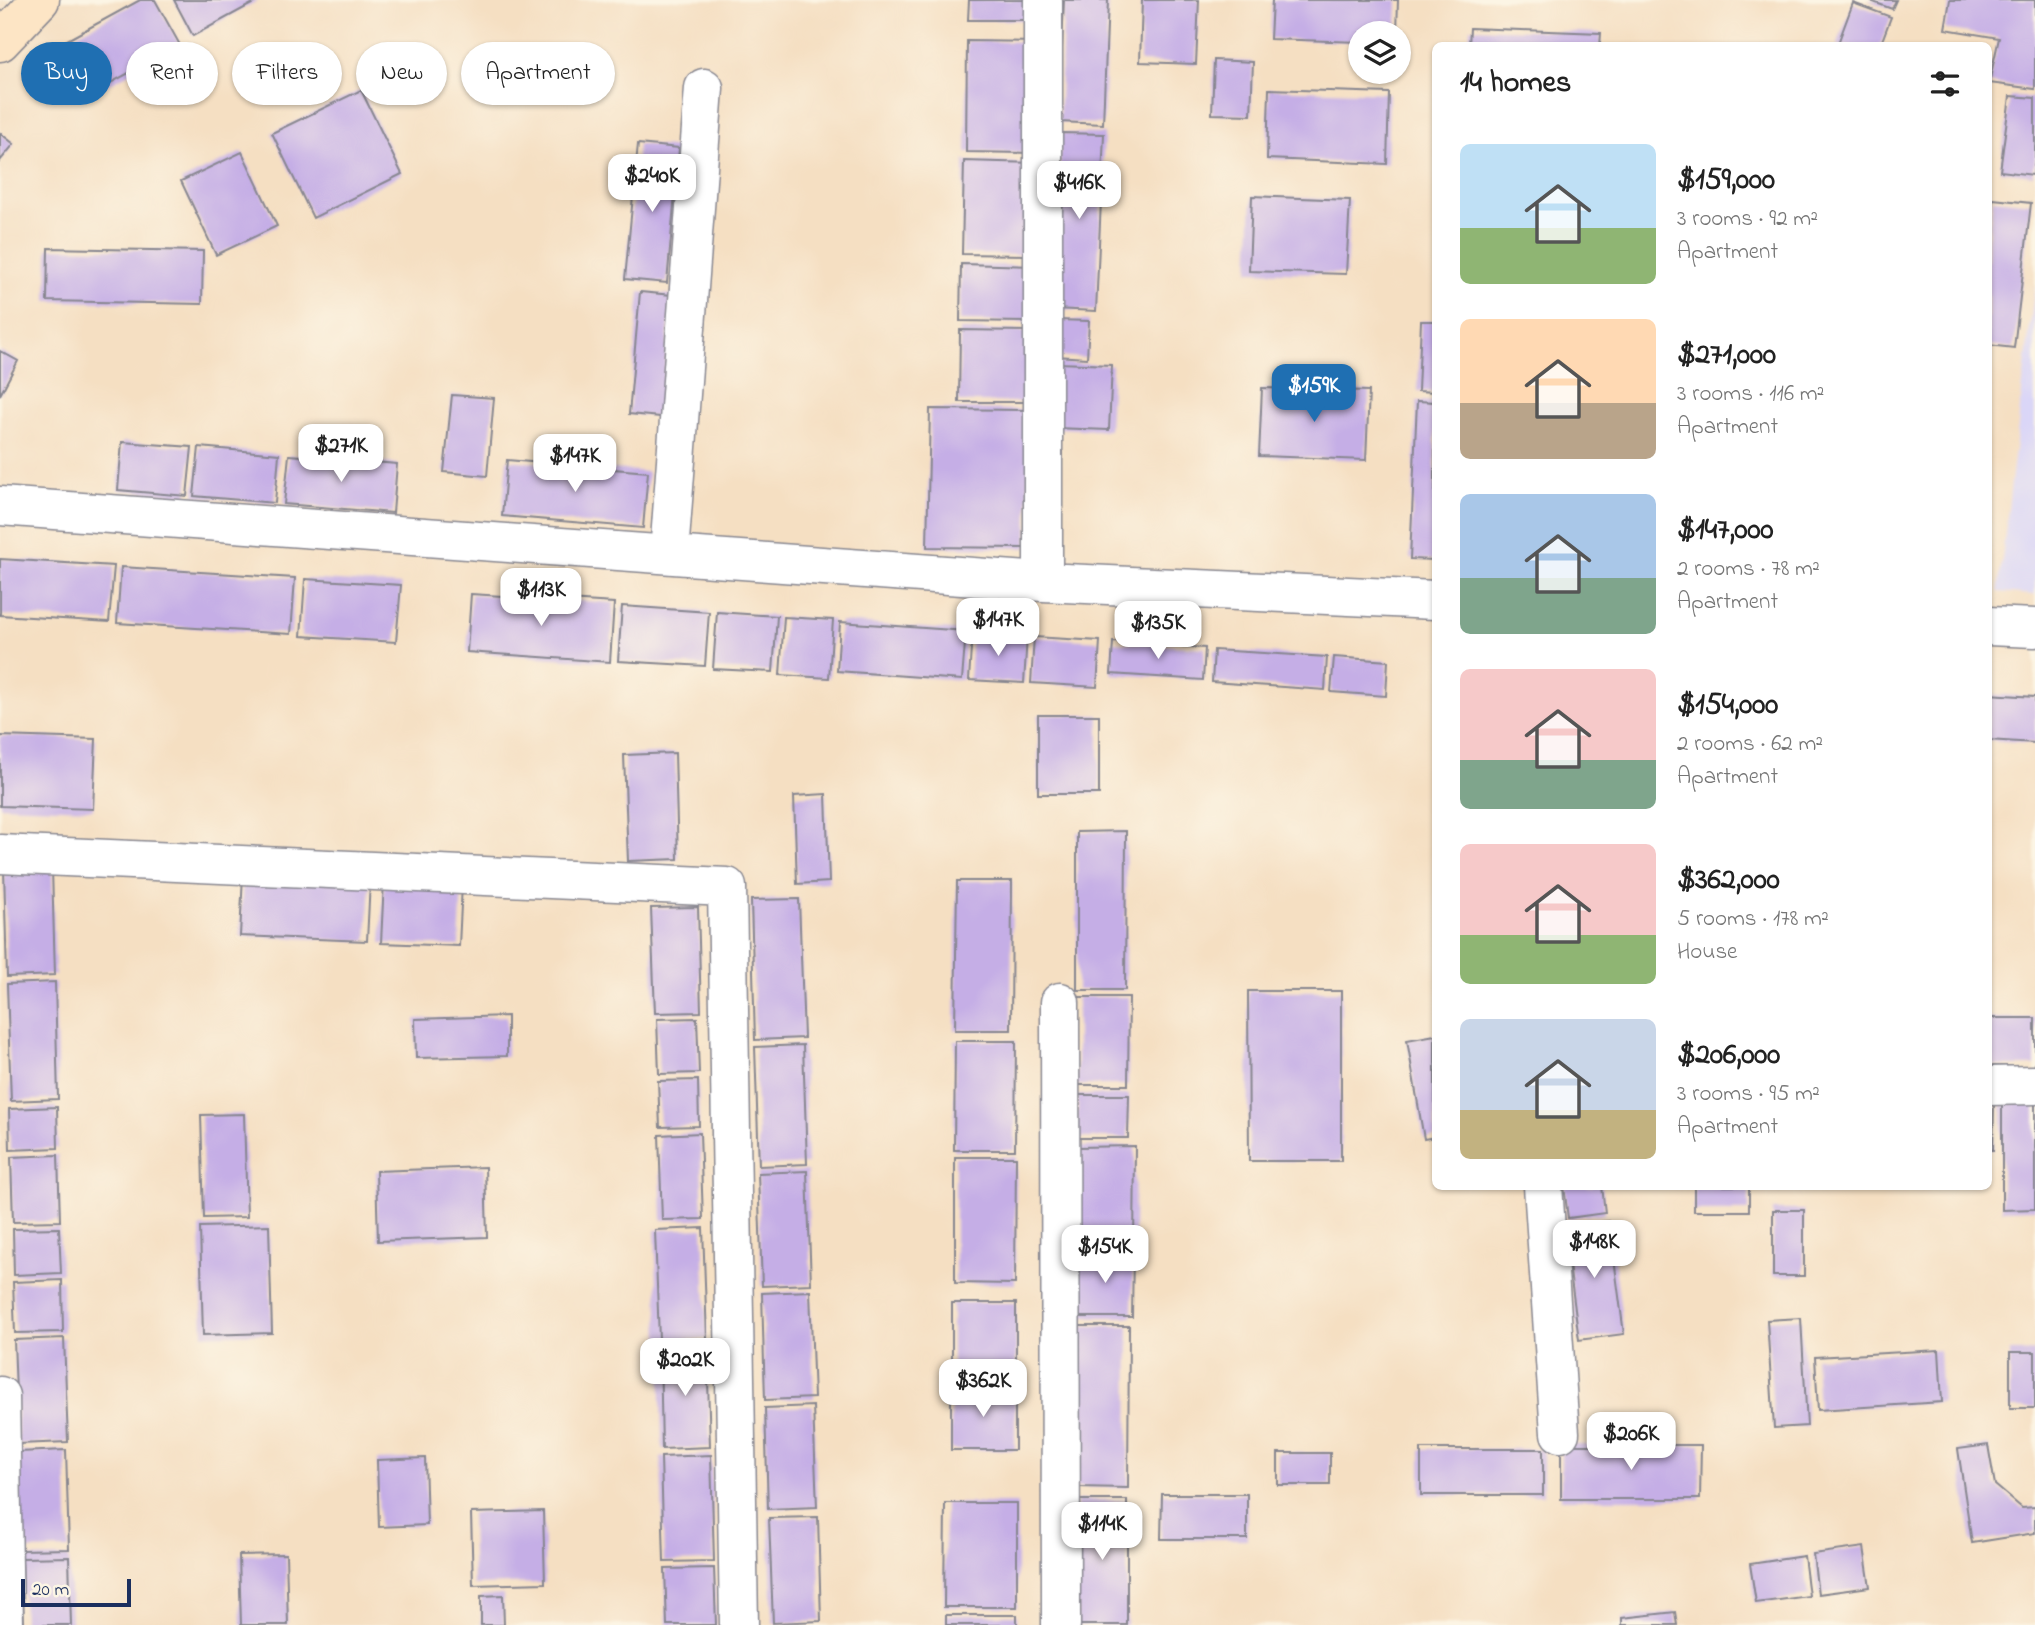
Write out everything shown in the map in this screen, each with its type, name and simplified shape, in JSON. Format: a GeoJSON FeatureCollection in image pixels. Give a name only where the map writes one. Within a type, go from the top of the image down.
{"type":"FeatureCollection","features":[{"type":"Feature","properties":{"kind":"street"},"geometry":{"type":"LineString","coordinates":[[0,42],[40,0]]}},
{"type":"Feature","properties":{"kind":"street"},"geometry":{"type":"LineString","coordinates":[[1043,0],[1043,582]]}},
{"type":"Feature","properties":{"kind":"street"},"geometry":{"type":"LineString","coordinates":[[669,554],[704,88]]}},
{"type":"Feature","properties":{"kind":"street"},"geometry":{"type":"LineString","coordinates":[[0,506],[1043,582],[1432,600]]}},
{"type":"Feature","properties":{"kind":"street"},"geometry":{"type":"LineString","coordinates":[[1992,626],[2035,628]]}},
{"type":"Feature","properties":{"kind":"street"},"geometry":{"type":"LineString","coordinates":[[0,854],[727,887],[740,1625]]}},
{"type":"Feature","properties":{"kind":"street"},"geometry":{"type":"LineString","coordinates":[[1060,1002],[1060,1625]]}},
{"type":"Feature","properties":{"kind":"street"},"geometry":{"type":"LineString","coordinates":[[1992,1086],[2035,1085]]}},
{"type":"Feature","properties":{"kind":"street"},"geometry":{"type":"LineString","coordinates":[[1543,1190],[1560,1433]]}},
{"type":"Feature","properties":{"kind":"street"},"geometry":{"type":"LineString","coordinates":[[0,1396],[4,1625]]}},
{"type":"Feature","properties":{"kind":"shaded area"},"geometry":{"type":"Polygon","coordinates":[[[2035,284],[2035,595],[1998,592],[2035,284]]]}},
{"type":"Feature","properties":{"kind":"building"},"geometry":{"type":"Polygon","coordinates":[[[140,0],[155,0],[178,42],[126,42],[126,75],[112,82],[112,42],[63,42],[140,0]]]}},
{"type":"Feature","properties":{"kind":"building"},"geometry":{"type":"Polygon","coordinates":[[[174,0],[259,0],[193,36],[174,0]]]}},
{"type":"Feature","properties":{"kind":"building"},"geometry":{"type":"Polygon","coordinates":[[[969,0],[1033,0],[1032,20],[968,20],[969,0]]]}},
{"type":"Feature","properties":{"kind":"building"},"geometry":{"type":"Polygon","coordinates":[[[1064,0],[1108,0],[1103,124],[1059,122],[1064,0]]]}},
{"type":"Feature","properties":{"kind":"building"},"geometry":{"type":"Polygon","coordinates":[[[1142,0],[1199,0],[1196,64],[1140,62],[1142,0]]]}},
{"type":"Feature","properties":{"kind":"building"},"geometry":{"type":"Polygon","coordinates":[[[1272,0],[1398,0],[1397,21],[1348,21],[1348,42],[1270,39],[1272,0]]]}},
{"type":"Feature","properties":{"kind":"building"},"geometry":{"type":"Polygon","coordinates":[[[1868,0],[1896,0],[1892,9],[1868,0]]]}},
{"type":"Feature","properties":{"kind":"building"},"geometry":{"type":"Polygon","coordinates":[[[1950,0],[2035,0],[2035,89],[1992,83],[1992,70],[1999,38],[1945,29],[1950,0]]]}},
{"type":"Feature","properties":{"kind":"building"},"geometry":{"type":"Polygon","coordinates":[[[1853,3],[1891,17],[1882,42],[1838,42],[1853,3]]]}},
{"type":"Feature","properties":{"kind":"building"},"geometry":{"type":"Polygon","coordinates":[[[1470,28],[1601,33],[1600,42],[1469,42],[1470,28]]]}},
{"type":"Feature","properties":{"kind":"building"},"geometry":{"type":"Polygon","coordinates":[[[967,41],[1036,42],[1034,153],[966,152],[967,41]]]}},
{"type":"Feature","properties":{"kind":"building"},"geometry":{"type":"Polygon","coordinates":[[[1214,60],[1253,62],[1251,115],[1212,114],[1214,60]]]}},
{"type":"Feature","properties":{"kind":"building"},"geometry":{"type":"Polygon","coordinates":[[[1269,89],[1389,93],[1387,164],[1267,159],[1269,89]]]}},
{"type":"Feature","properties":{"kind":"building"},"geometry":{"type":"Polygon","coordinates":[[[356,92],[356,105],[368,105],[402,174],[313,218],[272,133],[330,105],[342,105],[342,99],[356,92]]]}},
{"type":"Feature","properties":{"kind":"building"},"geometry":{"type":"Polygon","coordinates":[[[2010,96],[2035,98],[2033,175],[2000,171],[2010,96]]]}},
{"type":"Feature","properties":{"kind":"building"},"geometry":{"type":"Polygon","coordinates":[[[0,133],[14,144],[0,161],[0,133]]]}},
{"type":"Feature","properties":{"kind":"building"},"geometry":{"type":"Polygon","coordinates":[[[1061,133],[1104,134],[1096,311],[1054,309],[1061,133]]]}},
{"type":"Feature","properties":{"kind":"building"},"geometry":{"type":"Polygon","coordinates":[[[638,144],[679,148],[667,283],[625,279],[638,144]]]}},
{"type":"Feature","properties":{"kind":"building"},"geometry":{"type":"Polygon","coordinates":[[[242,152],[277,226],[216,255],[181,181],[242,152]]]}},
{"type":"Feature","properties":{"kind":"building"},"geometry":{"type":"Polygon","coordinates":[[[964,161],[1036,163],[1034,255],[962,254],[964,161]]]}},
{"type":"Feature","properties":{"kind":"building"},"geometry":{"type":"Polygon","coordinates":[[[1252,196],[1350,200],[1346,274],[1249,271],[1252,196]]]}},
{"type":"Feature","properties":{"kind":"building"},"geometry":{"type":"Polygon","coordinates":[[[1993,199],[2031,203],[2014,348],[1992,345],[1993,199]]]}},
{"type":"Feature","properties":{"kind":"building"},"geometry":{"type":"Polygon","coordinates":[[[48,248],[203,251],[202,304],[47,301],[48,248]]]}},
{"type":"Feature","properties":{"kind":"building"},"geometry":{"type":"Polygon","coordinates":[[[961,264],[1032,266],[1031,322],[960,321],[961,264]]]}},
{"type":"Feature","properties":{"kind":"building"},"geometry":{"type":"Polygon","coordinates":[[[640,292],[672,295],[660,417],[629,414],[640,292]]]}},
{"type":"Feature","properties":{"kind":"building"},"geometry":{"type":"Polygon","coordinates":[[[1056,320],[1089,321],[1087,358],[1055,356],[1056,320]]]}},
{"type":"Feature","properties":{"kind":"building"},"geometry":{"type":"Polygon","coordinates":[[[1421,321],[1432,321],[1432,392],[1418,391],[1421,321]]]}},
{"type":"Feature","properties":{"kind":"building"},"geometry":{"type":"Polygon","coordinates":[[[960,330],[1031,331],[1030,402],[959,402],[960,330]]]}},
{"type":"Feature","properties":{"kind":"building"},"geometry":{"type":"Polygon","coordinates":[[[0,351],[18,361],[0,395],[0,351]]]}},
{"type":"Feature","properties":{"kind":"building"},"geometry":{"type":"Polygon","coordinates":[[[1058,363],[1112,365],[1109,430],[1055,428],[1058,363]]]}},
{"type":"Feature","properties":{"kind":"building"},"geometry":{"type":"Polygon","coordinates":[[[1262,388],[1369,391],[1366,460],[1259,456],[1262,388]]]}},
{"type":"Feature","properties":{"kind":"building"},"geometry":{"type":"Polygon","coordinates":[[[452,395],[494,398],[487,476],[444,472],[452,395]]]}},
{"type":"Feature","properties":{"kind":"building"},"geometry":{"type":"Polygon","coordinates":[[[1417,401],[1432,402],[1432,560],[1410,559],[1417,401]]]}},
{"type":"Feature","properties":{"kind":"building"},"geometry":{"type":"Polygon","coordinates":[[[930,409],[1030,410],[1027,548],[927,547],[930,409]]]}},
{"type":"Feature","properties":{"kind":"building"},"geometry":{"type":"Polygon","coordinates":[[[122,442],[192,447],[187,496],[118,490],[122,442]]]}},
{"type":"Feature","properties":{"kind":"building"},"geometry":{"type":"Polygon","coordinates":[[[199,447],[279,454],[275,503],[194,496],[199,447]]]}},
{"type":"Feature","properties":{"kind":"building"},"geometry":{"type":"Polygon","coordinates":[[[289,455],[397,464],[393,513],[284,504],[289,455]]]}},
{"type":"Feature","properties":{"kind":"building"},"geometry":{"type":"Polygon","coordinates":[[[507,460],[648,472],[643,528],[502,516],[507,460]]]}},
{"type":"Feature","properties":{"kind":"building"},"geometry":{"type":"Polygon","coordinates":[[[0,559],[114,566],[109,622],[0,615],[0,559]]]}},
{"type":"Feature","properties":{"kind":"building"},"geometry":{"type":"Polygon","coordinates":[[[121,567],[295,578],[291,634],[117,623],[121,567]]]}},
{"type":"Feature","properties":{"kind":"building"},"geometry":{"type":"Polygon","coordinates":[[[305,579],[401,585],[396,642],[301,636],[305,579]]]}},
{"type":"Feature","properties":{"kind":"building"},"geometry":{"type":"Polygon","coordinates":[[[471,594],[614,603],[610,662],[467,652],[471,594]]]}},
{"type":"Feature","properties":{"kind":"building"},"geometry":{"type":"Polygon","coordinates":[[[622,606],[709,612],[705,666],[618,661],[622,606]]]}},
{"type":"Feature","properties":{"kind":"building"},"geometry":{"type":"Polygon","coordinates":[[[717,612],[777,616],[773,672],[713,669],[717,612]]]}},
{"type":"Feature","properties":{"kind":"building"},"geometry":{"type":"Polygon","coordinates":[[[784,617],[833,620],[829,678],[780,675],[784,617]]]}},
{"type":"Feature","properties":{"kind":"building"},"geometry":{"type":"Polygon","coordinates":[[[840,622],[966,631],[962,680],[837,671],[840,622]]]}},
{"type":"Feature","properties":{"kind":"building"},"geometry":{"type":"Polygon","coordinates":[[[972,632],[1027,636],[1024,683],[969,680],[972,632]]]}},
{"type":"Feature","properties":{"kind":"building"},"geometry":{"type":"Polygon","coordinates":[[[1034,637],[1100,641],[1097,687],[1031,683],[1034,637]]]}},
{"type":"Feature","properties":{"kind":"building"},"geometry":{"type":"Polygon","coordinates":[[[1113,642],[1205,648],[1203,680],[1111,674],[1113,642]]]}},
{"type":"Feature","properties":{"kind":"building"},"geometry":{"type":"Polygon","coordinates":[[[1214,650],[1327,657],[1325,690],[1212,682],[1214,650]]]}},
{"type":"Feature","properties":{"kind":"building"},"geometry":{"type":"Polygon","coordinates":[[[1334,657],[1388,661],[1386,696],[1331,692],[1334,657]]]}},
{"type":"Feature","properties":{"kind":"building"},"geometry":{"type":"Polygon","coordinates":[[[1992,694],[2035,697],[2035,743],[1992,740],[1992,694]]]}},
{"type":"Feature","properties":{"kind":"building"},"geometry":{"type":"Polygon","coordinates":[[[1038,715],[1099,715],[1099,794],[1038,794],[1038,715]]]}},
{"type":"Feature","properties":{"kind":"building"},"geometry":{"type":"Polygon","coordinates":[[[0,736],[96,739],[93,809],[0,806],[0,736]]]}},
{"type":"Feature","properties":{"kind":"building"},"geometry":{"type":"Polygon","coordinates":[[[675,753],[678,859],[628,861],[624,755],[675,753]]]}},
{"type":"Feature","properties":{"kind":"building"},"geometry":{"type":"Polygon","coordinates":[[[826,794],[829,882],[797,884],[794,796],[826,794]]]}},
{"type":"Feature","properties":{"kind":"building"},"geometry":{"type":"Polygon","coordinates":[[[1126,831],[1125,990],[1077,990],[1077,832],[1126,831]]]}},
{"type":"Feature","properties":{"kind":"building"},"geometry":{"type":"Polygon","coordinates":[[[52,868],[55,975],[7,977],[4,869],[52,868]]]}},
{"type":"Feature","properties":{"kind":"building"},"geometry":{"type":"Polygon","coordinates":[[[243,875],[370,881],[367,941],[240,936],[243,875]]]}},
{"type":"Feature","properties":{"kind":"building"},"geometry":{"type":"Polygon","coordinates":[[[384,881],[462,884],[459,946],[381,943],[384,881]]]}},
{"type":"Feature","properties":{"kind":"building"},"geometry":{"type":"Polygon","coordinates":[[[957,881],[1012,881],[1011,1030],[955,1030],[957,881]]]}},
{"type":"Feature","properties":{"kind":"building"},"geometry":{"type":"Polygon","coordinates":[[[799,899],[804,1038],[755,1040],[751,900],[799,899]]]}},
{"type":"Feature","properties":{"kind":"building"},"geometry":{"type":"Polygon","coordinates":[[[698,907],[701,1012],[655,1013],[651,908],[698,907]]]}},
{"type":"Feature","properties":{"kind":"building"},"geometry":{"type":"Polygon","coordinates":[[[55,982],[58,1099],[11,1101],[7,984],[55,982]]]}},
{"type":"Feature","properties":{"kind":"building"},"geometry":{"type":"Polygon","coordinates":[[[1248,991],[1341,991],[1341,1161],[1249,1161],[1248,991]]]}},
{"type":"Feature","properties":{"kind":"building"},"geometry":{"type":"Polygon","coordinates":[[[1077,997],[1129,997],[1128,1085],[1077,1085],[1077,997]]]}},
{"type":"Feature","properties":{"kind":"building"},"geometry":{"type":"Polygon","coordinates":[[[507,1016],[507,1056],[416,1058],[415,1019],[507,1016]]]}},
{"type":"Feature","properties":{"kind":"building"},"geometry":{"type":"Polygon","coordinates":[[[697,1018],[699,1073],[659,1074],[657,1019],[697,1018]]]}},
{"type":"Feature","properties":{"kind":"building"},"geometry":{"type":"Polygon","coordinates":[[[1992,1018],[2035,1018],[2035,1066],[1992,1066],[1992,1018]]]}},
{"type":"Feature","properties":{"kind":"building"},"geometry":{"type":"Polygon","coordinates":[[[1432,1036],[1432,1138],[1424,1139],[1407,1040],[1432,1036]]]}},
{"type":"Feature","properties":{"kind":"building"},"geometry":{"type":"Polygon","coordinates":[[[955,1041],[1016,1041],[1015,1150],[954,1150],[955,1041]]]}},
{"type":"Feature","properties":{"kind":"building"},"geometry":{"type":"Polygon","coordinates":[[[803,1045],[807,1164],[759,1166],[755,1047],[803,1045]]]}},
{"type":"Feature","properties":{"kind":"building"},"geometry":{"type":"Polygon","coordinates":[[[698,1080],[699,1126],[660,1127],[658,1081],[698,1080]]]}},
{"type":"Feature","properties":{"kind":"building"},"geometry":{"type":"Polygon","coordinates":[[[1078,1095],[1129,1095],[1128,1138],[1077,1138],[1078,1095]]]}},
{"type":"Feature","properties":{"kind":"building"},"geometry":{"type":"Polygon","coordinates":[[[1992,1102],[1994,1102],[1993,1150],[1992,1102]]]}},
{"type":"Feature","properties":{"kind":"building"},"geometry":{"type":"Polygon","coordinates":[[[2002,1103],[2035,1103],[2035,1209],[2002,1210],[2002,1103]]]}},
{"type":"Feature","properties":{"kind":"building"},"geometry":{"type":"Polygon","coordinates":[[[57,1107],[58,1148],[10,1150],[9,1109],[57,1107]]]}},
{"type":"Feature","properties":{"kind":"building"},"geometry":{"type":"Polygon","coordinates":[[[244,1114],[247,1217],[204,1218],[201,1115],[244,1114]]]}},
{"type":"Feature","properties":{"kind":"building"},"geometry":{"type":"Polygon","coordinates":[[[700,1133],[703,1219],[662,1220],[659,1135],[700,1133]]]}},
{"type":"Feature","properties":{"kind":"building"},"geometry":{"type":"Polygon","coordinates":[[[1135,1146],[1134,1247],[1077,1246],[1077,1147],[1135,1146]]]}},
{"type":"Feature","properties":{"kind":"building"},"geometry":{"type":"Polygon","coordinates":[[[58,1155],[60,1221],[13,1222],[11,1157],[58,1155]]]}},
{"type":"Feature","properties":{"kind":"building"},"geometry":{"type":"Polygon","coordinates":[[[955,1157],[1016,1157],[1015,1284],[955,1283],[955,1157]]]}},
{"type":"Feature","properties":{"kind":"building"},"geometry":{"type":"Polygon","coordinates":[[[485,1167],[487,1237],[378,1241],[376,1171],[485,1167]]]}},
{"type":"Feature","properties":{"kind":"building"},"geometry":{"type":"Polygon","coordinates":[[[807,1171],[811,1284],[762,1286],[758,1173],[807,1171]]]}},
{"type":"Feature","properties":{"kind":"building"},"geometry":{"type":"Polygon","coordinates":[[[1564,1190],[1602,1190],[1605,1213],[1568,1218],[1564,1190]]]}},
{"type":"Feature","properties":{"kind":"building"},"geometry":{"type":"Polygon","coordinates":[[[1694,1190],[1749,1190],[1749,1211],[1694,1211],[1694,1190]]]}},
{"type":"Feature","properties":{"kind":"building"},"geometry":{"type":"Polygon","coordinates":[[[1773,1210],[1804,1210],[1804,1276],[1773,1276],[1773,1210]]]}},
{"type":"Feature","properties":{"kind":"building"},"geometry":{"type":"Polygon","coordinates":[[[1609,1221],[1624,1334],[1579,1340],[1564,1226],[1609,1221]]]}},
{"type":"Feature","properties":{"kind":"building"},"geometry":{"type":"Polygon","coordinates":[[[269,1225],[272,1333],[203,1335],[200,1227],[269,1225]]]}},
{"type":"Feature","properties":{"kind":"building"},"geometry":{"type":"Polygon","coordinates":[[[59,1228],[61,1273],[14,1275],[13,1229],[59,1228]]]}},
{"type":"Feature","properties":{"kind":"building"},"geometry":{"type":"Polygon","coordinates":[[[703,1228],[707,1339],[659,1340],[655,1230],[703,1228]]]}},
{"type":"Feature","properties":{"kind":"building"},"geometry":{"type":"Polygon","coordinates":[[[1078,1253],[1133,1253],[1132,1317],[1078,1317],[1078,1253]]]}},
{"type":"Feature","properties":{"kind":"building"},"geometry":{"type":"Polygon","coordinates":[[[62,1280],[63,1332],[15,1333],[13,1282],[62,1280]]]}},
{"type":"Feature","properties":{"kind":"building"},"geometry":{"type":"Polygon","coordinates":[[[810,1291],[814,1398],[765,1400],[762,1293],[810,1291]]]}},
{"type":"Feature","properties":{"kind":"building"},"geometry":{"type":"Polygon","coordinates":[[[952,1303],[1016,1303],[1016,1381],[952,1380],[952,1303]]]}},
{"type":"Feature","properties":{"kind":"building"},"geometry":{"type":"Polygon","coordinates":[[[1801,1318],[1807,1426],[1774,1428],[1767,1320],[1801,1318]]]}},
{"type":"Feature","properties":{"kind":"building"},"geometry":{"type":"Polygon","coordinates":[[[1077,1326],[1129,1326],[1128,1488],[1077,1487],[1077,1326]]]}},
{"type":"Feature","properties":{"kind":"building"},"geometry":{"type":"Polygon","coordinates":[[[64,1338],[68,1442],[18,1444],[14,1340],[64,1338]]]}},
{"type":"Feature","properties":{"kind":"building"},"geometry":{"type":"Polygon","coordinates":[[[707,1347],[710,1447],[662,1449],[660,1349],[707,1347]]]}},
{"type":"Feature","properties":{"kind":"building"},"geometry":{"type":"Polygon","coordinates":[[[1939,1350],[1942,1402],[1818,1410],[1815,1357],[1939,1350]]]}},
{"type":"Feature","properties":{"kind":"building"},"geometry":{"type":"Polygon","coordinates":[[[2010,1352],[2035,1352],[2035,1408],[2010,1408],[2010,1352]]]}},
{"type":"Feature","properties":{"kind":"building"},"geometry":{"type":"Polygon","coordinates":[[[951,1388],[1015,1388],[1015,1450],[951,1450],[951,1388]]]}},
{"type":"Feature","properties":{"kind":"building"},"geometry":{"type":"Polygon","coordinates":[[[813,1406],[817,1507],[768,1509],[765,1408],[813,1406]]]}},
{"type":"Feature","properties":{"kind":"building"},"geometry":{"type":"Polygon","coordinates":[[[1561,1445],[1701,1445],[1700,1499],[1561,1499],[1561,1445]]]}},
{"type":"Feature","properties":{"kind":"building"},"geometry":{"type":"Polygon","coordinates":[[[1988,1445],[1995,1485],[2022,1508],[2035,1507],[2035,1533],[1972,1543],[1958,1449],[1988,1445]]]}},
{"type":"Feature","properties":{"kind":"building"},"geometry":{"type":"Polygon","coordinates":[[[1421,1449],[1543,1449],[1543,1495],[1421,1495],[1421,1449]]]}},
{"type":"Feature","properties":{"kind":"building"},"geometry":{"type":"Polygon","coordinates":[[[66,1450],[69,1549],[21,1550],[18,1452],[66,1450]]]}},
{"type":"Feature","properties":{"kind":"building"},"geometry":{"type":"Polygon","coordinates":[[[1278,1453],[1330,1453],[1330,1485],[1278,1485],[1278,1453]]]}},
{"type":"Feature","properties":{"kind":"building"},"geometry":{"type":"Polygon","coordinates":[[[711,1455],[714,1561],[664,1562],[661,1457],[711,1455]]]}},
{"type":"Feature","properties":{"kind":"building"},"geometry":{"type":"Polygon","coordinates":[[[425,1458],[427,1525],[379,1527],[377,1460],[425,1458]]]}},
{"type":"Feature","properties":{"kind":"building"},"geometry":{"type":"Polygon","coordinates":[[[1162,1494],[1247,1494],[1247,1539],[1161,1539],[1162,1494]]]}},
{"type":"Feature","properties":{"kind":"building"},"geometry":{"type":"Polygon","coordinates":[[[1077,1500],[1127,1500],[1127,1625],[1077,1625],[1077,1500]]]}},
{"type":"Feature","properties":{"kind":"building"},"geometry":{"type":"Polygon","coordinates":[[[945,1503],[1017,1503],[1017,1607],[944,1607],[945,1503]]]}},
{"type":"Feature","properties":{"kind":"building"},"geometry":{"type":"Polygon","coordinates":[[[543,1511],[545,1583],[473,1585],[471,1513],[543,1511]]]}},
{"type":"Feature","properties":{"kind":"building"},"geometry":{"type":"Polygon","coordinates":[[[818,1517],[821,1621],[773,1623],[769,1518],[818,1517]]]}},
{"type":"Feature","properties":{"kind":"building"},"geometry":{"type":"Polygon","coordinates":[[[1864,1547],[1870,1587],[1818,1594],[1813,1554],[1864,1547]]]}},
{"type":"Feature","properties":{"kind":"building"},"geometry":{"type":"Polygon","coordinates":[[[286,1554],[288,1625],[241,1625],[239,1555],[286,1554]]]}},
{"type":"Feature","properties":{"kind":"building"},"geometry":{"type":"Polygon","coordinates":[[[1804,1556],[1809,1596],[1756,1603],[1750,1564],[1804,1556]]]}},
{"type":"Feature","properties":{"kind":"building"},"geometry":{"type":"Polygon","coordinates":[[[69,1557],[71,1625],[24,1625],[22,1558],[69,1557]]]}},
{"type":"Feature","properties":{"kind":"building"},"geometry":{"type":"Polygon","coordinates":[[[714,1568],[716,1625],[667,1625],[665,1569],[714,1568]]]}},
{"type":"Feature","properties":{"kind":"building"},"geometry":{"type":"Polygon","coordinates":[[[503,1595],[504,1625],[481,1625],[481,1596],[503,1595]]]}},
{"type":"Feature","properties":{"kind":"building"},"geometry":{"type":"Polygon","coordinates":[[[1675,1612],[1677,1625],[1622,1625],[1622,1618],[1675,1612]]]}},
{"type":"Feature","properties":{"kind":"building"},"geometry":{"type":"Polygon","coordinates":[[[946,1615],[1017,1615],[1017,1625],[946,1625],[946,1615]]]}}]}
